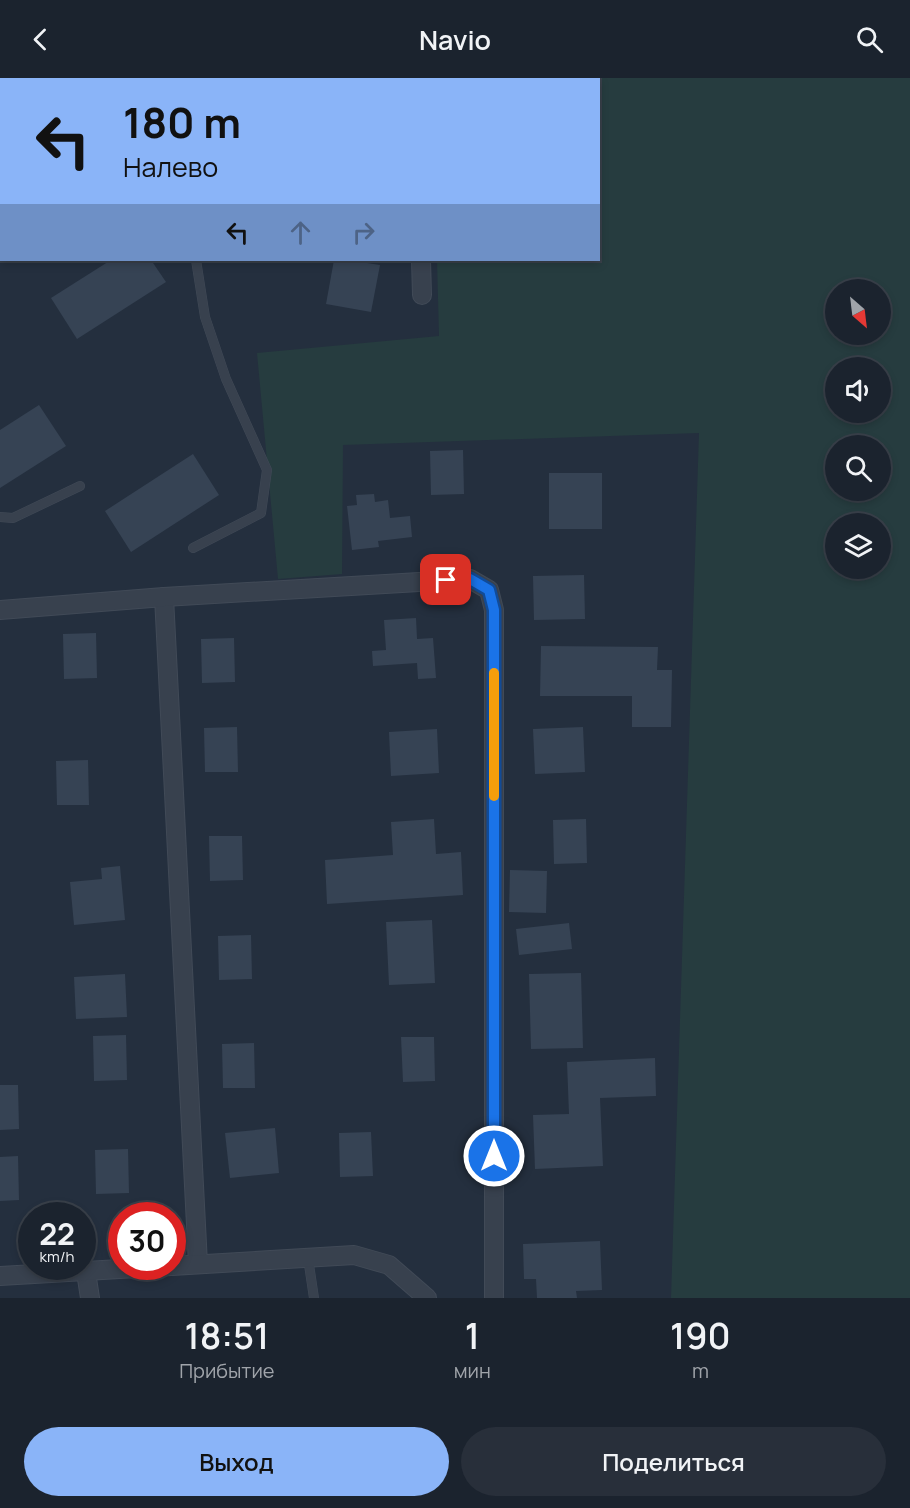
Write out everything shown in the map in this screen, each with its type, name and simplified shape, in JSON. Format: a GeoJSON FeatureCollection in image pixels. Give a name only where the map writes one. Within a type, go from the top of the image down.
{"type":"FeatureCollection","features":[{"type":"Feature","properties":{"kind":"street"},"geometry":{"type":"LineString","coordinates":[[421,261],[422,295]]}},
{"type":"Feature","properties":{"kind":"street"},"geometry":{"type":"LineString","coordinates":[[0,610],[164,597],[470,579],[489,590],[494,610],[494,1298]]}},
{"type":"Feature","properties":{"kind":"street"},"geometry":{"type":"LineString","coordinates":[[164,597],[198,1264]]}},
{"type":"Feature","properties":{"kind":"street"},"geometry":{"type":"LineString","coordinates":[[186,1265],[354,1255],[389,1265],[427,1298]]}},
{"type":"Feature","properties":{"kind":"street"},"geometry":{"type":"LineString","coordinates":[[0,1276],[18,1275]]}},
{"type":"Feature","properties":{"kind":"street"},"geometry":{"type":"LineString","coordinates":[[87,1280],[90,1298]]}},
{"type":"Feature","properties":{"kind":"lane"},"geometry":{"type":"LineString","coordinates":[[193,548],[261,513],[267,470],[226,379],[205,316],[196,261]]}},
{"type":"Feature","properties":{"kind":"lane"},"geometry":{"type":"LineString","coordinates":[[0,517],[13,518],[80,486]]}},
{"type":"Feature","properties":{"kind":"lane"},"geometry":{"type":"LineString","coordinates":[[308,1258],[314,1298]]}},
{"type":"Feature","properties":{"kind":"green space"},"geometry":{"type":"Polygon","coordinates":[[[600,78],[910,78],[910,1298],[671,1298],[699,433],[343,445],[342,574],[278,579],[257,353],[439,336],[437,261],[600,261],[600,78]]]}},
{"type":"Feature","properties":{"kind":"building"},"geometry":{"type":"Polygon","coordinates":[[[109,261],[152,261],[166,282],[77,339],[51,298],[109,261]]]}},
{"type":"Feature","properties":{"kind":"building"},"geometry":{"type":"Polygon","coordinates":[[[334,261],[380,265],[371,312],[326,304],[334,261]]]}},
{"type":"Feature","properties":{"kind":"building"},"geometry":{"type":"Polygon","coordinates":[[[39,405],[66,446],[0,488],[0,430],[39,405]]]}},
{"type":"Feature","properties":{"kind":"building"},"geometry":{"type":"Polygon","coordinates":[[[463,450],[464,494],[431,495],[430,451],[463,450]]]}},
{"type":"Feature","properties":{"kind":"building"},"geometry":{"type":"Polygon","coordinates":[[[193,454],[219,495],[131,552],[105,511],[193,454]]]}},
{"type":"Feature","properties":{"kind":"building"},"geometry":{"type":"Polygon","coordinates":[[[549,473],[602,473],[602,529],[549,529],[549,473]]]}},
{"type":"Feature","properties":{"kind":"building"},"geometry":{"type":"Polygon","coordinates":[[[374,494],[375,502],[388,500],[390,518],[410,516],[412,537],[378,541],[379,547],[352,550],[347,506],[357,505],[356,495],[374,494]]]}},
{"type":"Feature","properties":{"kind":"building"},"geometry":{"type":"Polygon","coordinates":[[[584,575],[585,619],[534,620],[533,576],[584,575]]]}},
{"type":"Feature","properties":{"kind":"building"},"geometry":{"type":"Polygon","coordinates":[[[416,618],[417,639],[433,638],[436,678],[418,679],[417,663],[373,666],[372,651],[386,650],[384,620],[416,618]]]}},
{"type":"Feature","properties":{"kind":"building"},"geometry":{"type":"Polygon","coordinates":[[[96,633],[97,678],[64,679],[63,634],[96,633]]]}},
{"type":"Feature","properties":{"kind":"building"},"geometry":{"type":"Polygon","coordinates":[[[234,638],[235,682],[202,683],[201,639],[234,638]]]}},
{"type":"Feature","properties":{"kind":"building"},"geometry":{"type":"Polygon","coordinates":[[[541,646],[658,647],[657,670],[672,670],[671,727],[632,727],[632,696],[540,696],[541,646]]]}},
{"type":"Feature","properties":{"kind":"building"},"geometry":{"type":"Polygon","coordinates":[[[237,727],[238,772],[205,772],[204,728],[237,727]]]}},
{"type":"Feature","properties":{"kind":"building"},"geometry":{"type":"Polygon","coordinates":[[[583,727],[585,772],[535,774],[533,729],[583,727]]]}},
{"type":"Feature","properties":{"kind":"building"},"geometry":{"type":"Polygon","coordinates":[[[437,729],[439,773],[391,776],[389,732],[437,729]]]}},
{"type":"Feature","properties":{"kind":"building"},"geometry":{"type":"Polygon","coordinates":[[[88,760],[89,805],[57,805],[56,761],[88,760]]]}},
{"type":"Feature","properties":{"kind":"building"},"geometry":{"type":"Polygon","coordinates":[[[434,819],[436,854],[461,852],[463,895],[327,904],[325,860],[393,855],[391,822],[434,819]]]}},
{"type":"Feature","properties":{"kind":"building"},"geometry":{"type":"Polygon","coordinates":[[[586,819],[587,863],[554,864],[553,820],[586,819]]]}},
{"type":"Feature","properties":{"kind":"building"},"geometry":{"type":"Polygon","coordinates":[[[209,836],[242,836],[243,880],[210,881],[209,836]]]}},
{"type":"Feature","properties":{"kind":"building"},"geometry":{"type":"Polygon","coordinates":[[[120,866],[125,920],[74,925],[70,882],[102,879],[101,868],[120,866]]]}},
{"type":"Feature","properties":{"kind":"building"},"geometry":{"type":"Polygon","coordinates":[[[510,870],[547,871],[546,913],[509,912],[510,870]]]}},
{"type":"Feature","properties":{"kind":"building"},"geometry":{"type":"Polygon","coordinates":[[[432,920],[435,983],[389,985],[386,922],[432,920]]]}},
{"type":"Feature","properties":{"kind":"building"},"geometry":{"type":"Polygon","coordinates":[[[569,923],[572,949],[519,955],[516,929],[569,923]]]}},
{"type":"Feature","properties":{"kind":"building"},"geometry":{"type":"Polygon","coordinates":[[[251,935],[252,979],[219,980],[218,936],[251,935]]]}},
{"type":"Feature","properties":{"kind":"building"},"geometry":{"type":"Polygon","coordinates":[[[581,973],[583,1048],[531,1049],[529,974],[581,973]]]}},
{"type":"Feature","properties":{"kind":"building"},"geometry":{"type":"Polygon","coordinates":[[[125,974],[127,1017],[76,1019],[74,977],[125,974]]]}},
{"type":"Feature","properties":{"kind":"building"},"geometry":{"type":"Polygon","coordinates":[[[126,1035],[127,1080],[94,1081],[93,1036],[126,1035]]]}},
{"type":"Feature","properties":{"kind":"building"},"geometry":{"type":"Polygon","coordinates":[[[401,1037],[434,1037],[435,1081],[403,1082],[401,1037]]]}},
{"type":"Feature","properties":{"kind":"building"},"geometry":{"type":"Polygon","coordinates":[[[254,1043],[255,1088],[223,1088],[222,1044],[254,1043]]]}},
{"type":"Feature","properties":{"kind":"building"},"geometry":{"type":"Polygon","coordinates":[[[655,1058],[656,1096],[600,1098],[603,1166],[535,1169],[533,1115],[569,1114],[567,1062],[655,1058]]]}},
{"type":"Feature","properties":{"kind":"building"},"geometry":{"type":"Polygon","coordinates":[[[0,1085],[18,1085],[19,1129],[0,1130],[0,1085]]]}},
{"type":"Feature","properties":{"kind":"building"},"geometry":{"type":"Polygon","coordinates":[[[275,1128],[279,1173],[230,1178],[225,1133],[275,1128]]]}},
{"type":"Feature","properties":{"kind":"building"},"geometry":{"type":"Polygon","coordinates":[[[371,1132],[373,1176],[340,1177],[339,1133],[371,1132]]]}},
{"type":"Feature","properties":{"kind":"building"},"geometry":{"type":"Polygon","coordinates":[[[128,1149],[129,1193],[96,1194],[95,1150],[128,1149]]]}},
{"type":"Feature","properties":{"kind":"building"},"geometry":{"type":"Polygon","coordinates":[[[18,1156],[19,1200],[0,1201],[0,1157],[18,1156]]]}},
{"type":"Feature","properties":{"kind":"building"},"geometry":{"type":"Polygon","coordinates":[[[600,1241],[602,1290],[576,1291],[577,1298],[537,1298],[536,1279],[524,1279],[523,1244],[600,1241]]]}},
{"type":"Feature","properties":{"kind":"slow traffic"},"geometry":{"type":"LineString","coordinates":[[494,673],[494,796]]}},
{"type":"Feature","properties":{"kind":"route"},"geometry":{"type":"LineString","coordinates":[[446,580],[470,579],[489,590],[494,610],[494,1156]]}}]}
